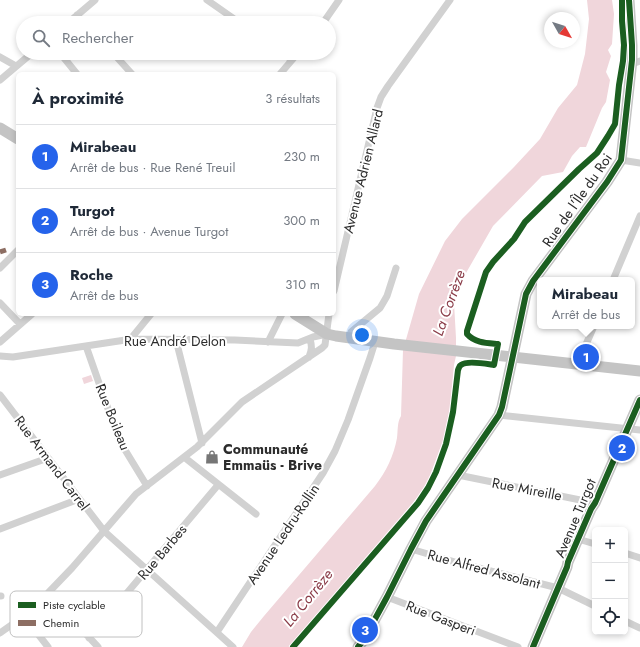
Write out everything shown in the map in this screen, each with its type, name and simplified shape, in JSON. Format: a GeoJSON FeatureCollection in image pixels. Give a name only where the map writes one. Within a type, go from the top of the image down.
{"type":"FeatureCollection","features":[{"type":"Feature","properties":{"kind":"main road","name":"Rue de l'Île du Roi"},"geometry":{"type":"LineString","coordinates":[[358,647],[363,641],[387,597],[426,521],[499,415],[528,288],[607,182],[621,160],[636,58],[629,0]]}},
{"type":"Feature","properties":{"kind":"main road"},"geometry":{"type":"LineString","coordinates":[[0,128],[16,138]]}},
{"type":"Feature","properties":{"kind":"main road"},"geometry":{"type":"LineString","coordinates":[[298,316],[327,334],[350,338],[640,371]]}},
{"type":"Feature","properties":{"kind":"main road","name":"Avenue Turgot"},"geometry":{"type":"LineString","coordinates":[[533,647],[568,562],[640,400]]}},
{"type":"Feature","properties":{"kind":"street"},"geometry":{"type":"LineString","coordinates":[[77,15],[95,0]]}},
{"type":"Feature","properties":{"kind":"street"},"geometry":{"type":"LineString","coordinates":[[207,0],[230,16]]}},
{"type":"Feature","properties":{"kind":"street"},"geometry":{"type":"LineString","coordinates":[[217,7],[222,0]]}},
{"type":"Feature","properties":{"kind":"street","name":"Avenue Adrien Allard"},"geometry":{"type":"LineString","coordinates":[[336,275],[381,97],[450,0]]}},
{"type":"Feature","properties":{"kind":"street"},"geometry":{"type":"LineString","coordinates":[[327,16],[335,1]]}},
{"type":"Feature","properties":{"kind":"street"},"geometry":{"type":"LineString","coordinates":[[0,57],[16,66]]}},
{"type":"Feature","properties":{"kind":"street"},"geometry":{"type":"LineString","coordinates":[[0,80],[23,60]]}},
{"type":"Feature","properties":{"kind":"street"},"geometry":{"type":"LineString","coordinates":[[66,60],[75,72]]}},
{"type":"Feature","properties":{"kind":"street"},"geometry":{"type":"LineString","coordinates":[[119,60],[130,72]]}},
{"type":"Feature","properties":{"kind":"street"},"geometry":{"type":"LineString","coordinates":[[282,72],[292,60]]}},
{"type":"Feature","properties":{"kind":"street"},"geometry":{"type":"LineString","coordinates":[[621,160],[640,163]]}},
{"type":"Feature","properties":{"kind":"street"},"geometry":{"type":"LineString","coordinates":[[614,277],[640,216]]}},
{"type":"Feature","properties":{"kind":"street"},"geometry":{"type":"LineString","coordinates":[[0,268],[9,256],[16,251]]}},
{"type":"Feature","properties":{"kind":"street"},"geometry":{"type":"LineString","coordinates":[[350,338],[351,332],[380,308],[390,287],[396,268]]}},
{"type":"Feature","properties":{"kind":"street"},"geometry":{"type":"LineString","coordinates":[[0,303],[20,324]]}},
{"type":"Feature","properties":{"kind":"street"},"geometry":{"type":"LineString","coordinates":[[0,342],[30,316]]}},
{"type":"Feature","properties":{"kind":"street"},"geometry":{"type":"LineString","coordinates":[[132,339],[149,316]]}},
{"type":"Feature","properties":{"kind":"street"},"geometry":{"type":"LineString","coordinates":[[268,342],[281,316]]}},
{"type":"Feature","properties":{"kind":"street"},"geometry":{"type":"LineString","coordinates":[[50,591],[72,568],[131,498],[202,443],[242,402],[322,348],[325,345],[328,316]]}},
{"type":"Feature","properties":{"kind":"street"},"geometry":{"type":"LineString","coordinates":[[576,364],[593,329]]}},
{"type":"Feature","properties":{"kind":"street","name":"Rue André Delon"},"geometry":{"type":"LineString","coordinates":[[0,356],[14,357],[132,339],[298,342],[327,334]]}},
{"type":"Feature","properties":{"kind":"street"},"geometry":{"type":"LineString","coordinates":[[309,357],[312,351],[310,338]]}},
{"type":"Feature","properties":{"kind":"street"},"geometry":{"type":"LineString","coordinates":[[176,340],[202,443]]}},
{"type":"Feature","properties":{"kind":"street","name":"Avenue Ledru-Rollin"},"geometry":{"type":"LineString","coordinates":[[217,632],[307,498],[335,451],[375,342]]}},
{"type":"Feature","properties":{"kind":"street","name":"Rue Boileau"},"geometry":{"type":"LineString","coordinates":[[86,346],[119,440],[147,486]]}},
{"type":"Feature","properties":{"kind":"street","name":"Rue Armand Carrel"},"geometry":{"type":"LineString","coordinates":[[0,395],[104,531],[233,647]]}},
{"type":"Feature","properties":{"kind":"street"},"geometry":{"type":"LineString","coordinates":[[499,415],[640,430]]}},
{"type":"Feature","properties":{"kind":"street"},"geometry":{"type":"LineString","coordinates":[[184,457],[256,514]]}},
{"type":"Feature","properties":{"kind":"street"},"geometry":{"type":"LineString","coordinates":[[0,475],[48,458]]}},
{"type":"Feature","properties":{"kind":"street","name":"Rue Mireille"},"geometry":{"type":"LineString","coordinates":[[458,475],[595,503]]}},
{"type":"Feature","properties":{"kind":"street","name":"Rue Barbes"},"geometry":{"type":"LineString","coordinates":[[129,591],[218,485]]}},
{"type":"Feature","properties":{"kind":"street"},"geometry":{"type":"LineString","coordinates":[[0,529],[79,499]]}},
{"type":"Feature","properties":{"kind":"street"},"geometry":{"type":"LineString","coordinates":[[578,539],[592,543]]}},
{"type":"Feature","properties":{"kind":"street","name":"Rue Alfred Assolant"},"geometry":{"type":"LineString","coordinates":[[411,550],[558,588],[592,605]]}},
{"type":"Feature","properties":{"kind":"street"},"geometry":{"type":"LineString","coordinates":[[628,554],[640,558]]}},
{"type":"Feature","properties":{"kind":"street","name":"Rue Gasperi"},"geometry":{"type":"LineString","coordinates":[[387,597],[518,647]]}},
{"type":"Feature","properties":{"kind":"street"},"geometry":{"type":"LineString","coordinates":[[628,622],[640,628]]}},
{"type":"Feature","properties":{"kind":"street"},"geometry":{"type":"LineString","coordinates":[[0,633],[10,626]]}},
{"type":"Feature","properties":{"kind":"street"},"geometry":{"type":"LineString","coordinates":[[40,637],[48,647]]}},
{"type":"Feature","properties":{"kind":"street"},"geometry":{"type":"LineString","coordinates":[[90,638],[98,647]]}},
{"type":"Feature","properties":{"kind":"water","name":"La Corrèze"},"geometry":{"type":"Polygon","coordinates":[[[587,0],[612,0],[614,14],[612,44],[608,50],[611,56],[606,72],[610,80],[606,102],[602,108],[586,147],[580,147],[572,156],[563,172],[542,176],[493,226],[466,273],[454,303],[456,356],[450,408],[444,438],[428,481],[407,510],[292,647],[242,647],[251,632],[264,616],[383,475],[392,457],[396,444],[398,424],[401,416],[403,350],[419,294],[445,241],[462,219],[540,139],[558,108],[577,85],[585,54],[589,19],[587,0]]]}},
{"type":"Feature","properties":{"kind":"water"},"geometry":{"type":"Polygon","coordinates":[[[91,375],[93,381],[84,384],[82,378],[91,375]]]}},
{"type":"Feature","properties":{"kind":"marked path"},"geometry":{"type":"LineString","coordinates":[[0,252],[6,250]]}},
{"type":"Feature","properties":{"kind":"cycle path"},"geometry":{"type":"LineString","coordinates":[[293,647],[418,503],[428,488],[436,472],[446,444],[453,412],[458,370],[460,366],[468,363],[494,365],[498,344],[477,341],[467,334],[486,272],[514,239],[525,222],[597,153],[615,124],[624,45],[622,0]]}},
{"type":"Feature","properties":{"kind":"cycle path"},"geometry":{"type":"LineString","coordinates":[[358,647],[363,641],[387,597],[426,521],[499,415],[526,294],[533,281],[607,182],[621,160],[632,60],[629,0]]}},
{"type":"Feature","properties":{"kind":"cycle path"},"geometry":{"type":"LineString","coordinates":[[533,647],[568,562],[640,400]]}},
{"type":"Feature","properties":{"kind":"place","name":"Mirabeau"},"geometry":{"type":"Point","coordinates":[586,357]}},
{"type":"Feature","properties":{"kind":"place","name":"Turgot"},"geometry":{"type":"Point","coordinates":[622,448]}},
{"type":"Feature","properties":{"kind":"place","name":"Communauté Emmaüs - Brive"},"geometry":{"type":"Point","coordinates":[212,457]}},
{"type":"Feature","properties":{"kind":"place","name":"Roche"},"geometry":{"type":"Point","coordinates":[365,630]}}]}
